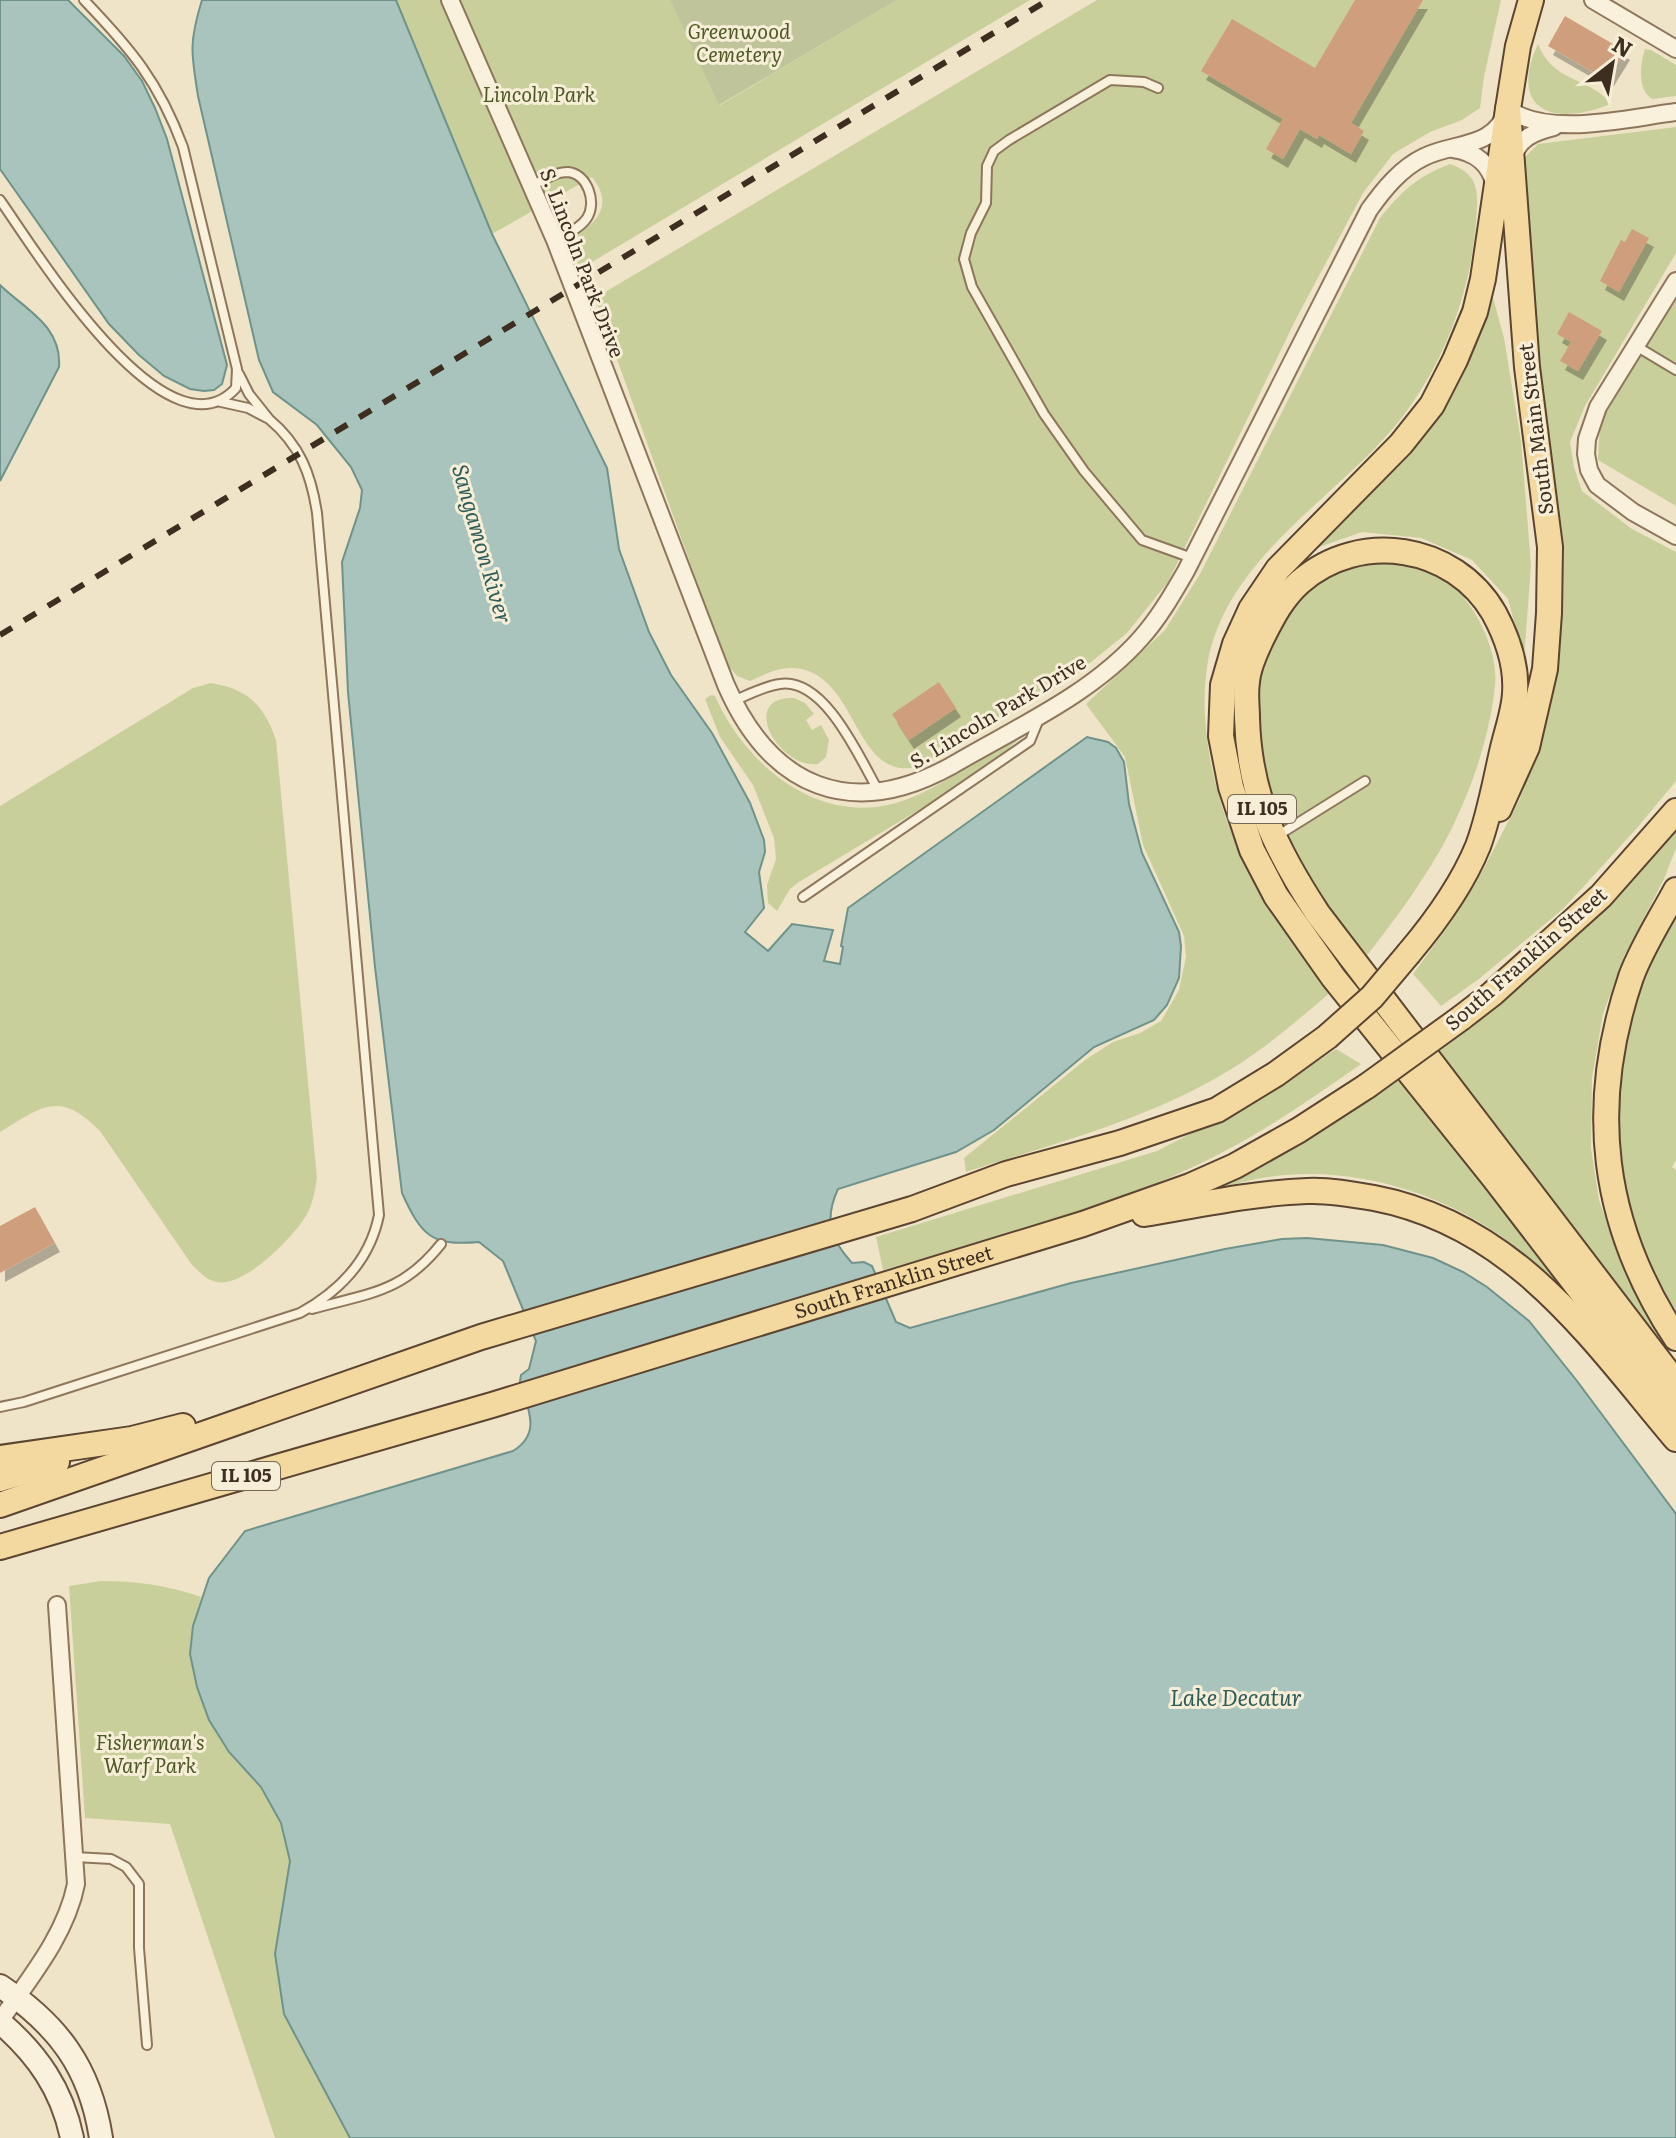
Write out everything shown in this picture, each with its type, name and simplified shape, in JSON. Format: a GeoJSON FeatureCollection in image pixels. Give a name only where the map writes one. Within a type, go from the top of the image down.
{"type":"FeatureCollection","features":[{"type":"Feature","properties":{"kind":"main road","name":"South Main Street"},"geometry":{"type":"LineString","coordinates":[[1478,846],[1527,747],[1545,669],[1549,613],[1550,547],[1527,367],[1508,109],[1518,46],[1531,0]]}},
{"type":"Feature","properties":{"kind":"main road"},"geometry":{"type":"LineString","coordinates":[[1508,109],[1475,312],[1449,372],[1432,405],[1401,444],[1278,569],[1251,609],[1235,644],[1223,685],[1221,736],[1231,787],[1252,850],[1276,896],[1333,977],[1494,1178],[1676,1415]]}},
{"type":"Feature","properties":{"kind":"main road","name":"IL 105"},"geometry":{"type":"LineString","coordinates":[[0,1458],[132,1439],[329,1390],[481,1337],[912,1209],[1006,1174],[1120,1143],[1217,1110],[1276,1074],[1327,1037],[1372,997],[1409,953],[1448,902],[1478,846],[1515,694],[1514,663],[1504,631],[1486,599],[1465,578],[1436,560],[1404,551],[1371,549],[1330,563],[1301,581],[1276,609],[1256,649],[1246,682],[1248,752],[1259,801],[1273,839],[1318,914],[1676,1383]]}},
{"type":"Feature","properties":{"kind":"main road","name":"South Franklin Street"},"geometry":{"type":"LineString","coordinates":[[0,1547],[492,1405],[1083,1224],[1190,1186],[1235,1166],[1299,1130],[1367,1086],[1461,1018],[1534,958],[1601,896],[1676,811]]}},
{"type":"Feature","properties":{"kind":"main road"},"geometry":{"type":"LineString","coordinates":[[1676,890],[1632,974],[1614,1038],[1607,1094],[1608,1174],[1626,1243],[1645,1286],[1676,1338]]}},
{"type":"Feature","properties":{"kind":"main road","name":"IL 105"},"geometry":{"type":"LineString","coordinates":[[1083,1224],[1239,1198],[1310,1190],[1348,1194],[1418,1209],[1455,1224],[1517,1263],[1554,1296],[1676,1439]]}},
{"type":"Feature","properties":{"kind":"main road"},"geometry":{"type":"LineString","coordinates":[[0,1505],[329,1390]]}},
{"type":"Feature","properties":{"kind":"main road"},"geometry":{"type":"LineString","coordinates":[[0,1479],[132,1439]]}},
{"type":"Feature","properties":{"kind":"street","name":"S. Lincoln Park Drive"},"geometry":{"type":"LineString","coordinates":[[450,0],[555,240],[733,701],[757,741],[779,763],[832,788],[879,793],[928,779],[1041,713],[1117,663],[1142,638],[1165,608],[1192,558],[1369,210],[1383,191],[1412,163],[1490,135],[1504,120],[1508,109]]}},
{"type":"Feature","properties":{"kind":"street"},"geometry":{"type":"LineString","coordinates":[[1593,0],[1676,49]]}},
{"type":"Feature","properties":{"kind":"street"},"geometry":{"type":"LineString","coordinates":[[1508,109],[1531,120],[1564,125]]}},
{"type":"Feature","properties":{"kind":"street"},"geometry":{"type":"LineString","coordinates":[[1512,163],[1515,150],[1536,132],[1564,125],[1676,112]]}},
{"type":"Feature","properties":{"kind":"street"},"geometry":{"type":"LineString","coordinates":[[1447,148],[1463,150],[1482,161],[1492,175],[1496,192]]}},
{"type":"Feature","properties":{"kind":"street"},"geometry":{"type":"LineString","coordinates":[[1676,281],[1598,407],[1587,439],[1586,454],[1589,470],[1597,485],[1633,512],[1676,536]]}},
{"type":"Feature","properties":{"kind":"street"},"geometry":{"type":"LineString","coordinates":[[57,1605],[76,1884],[67,1917],[8,1991],[0,2021],[34,2055],[48,2075],[67,2115],[72,2138]]}},
{"type":"Feature","properties":{"kind":"street"},"geometry":{"type":"LineString","coordinates":[[8,1991],[39,2014],[72,2053],[93,2099],[101,2138]]}},
{"type":"Feature","properties":{"kind":"lane"},"geometry":{"type":"LineString","coordinates":[[84,0],[138,59],[159,90],[183,147],[237,369],[249,394],[304,460],[317,513],[379,1215],[369,1248],[353,1271],[327,1296],[300,1313]]}},
{"type":"Feature","properties":{"kind":"lane"},"geometry":{"type":"LineString","coordinates":[[1158,88],[1144,82],[1110,80],[994,151],[987,166],[986,203],[971,233],[964,259],[972,287],[1044,414],[1084,471],[1142,540],[1192,558]]}},
{"type":"Feature","properties":{"kind":"lane"},"geometry":{"type":"LineString","coordinates":[[531,186],[565,172],[581,178],[588,190],[592,200],[588,217],[555,240]]}},
{"type":"Feature","properties":{"kind":"lane"},"geometry":{"type":"LineString","coordinates":[[0,200],[88,323],[141,376],[177,397],[192,402],[233,403],[269,419]]}},
{"type":"Feature","properties":{"kind":"lane"},"geometry":{"type":"LineString","coordinates":[[1636,346],[1676,370]]}},
{"type":"Feature","properties":{"kind":"lane"},"geometry":{"type":"LineString","coordinates":[[217,402],[236,388],[237,369]]}},
{"type":"Feature","properties":{"kind":"lane"},"geometry":{"type":"LineString","coordinates":[[733,701],[779,684],[797,684],[811,692],[841,728],[879,793]]}},
{"type":"Feature","properties":{"kind":"lane"},"geometry":{"type":"LineString","coordinates":[[803,897],[1030,741],[1041,713]]}},
{"type":"Feature","properties":{"kind":"lane"},"geometry":{"type":"LineString","coordinates":[[1273,839],[1365,781]]}},
{"type":"Feature","properties":{"kind":"lane"},"geometry":{"type":"LineString","coordinates":[[0,1407],[401,1282],[416,1272],[441,1244]]}},
{"type":"Feature","properties":{"kind":"lane"},"geometry":{"type":"LineString","coordinates":[[75,1857],[111,1859],[126,1867],[139,1884],[139,1948],[147,2045]]}},
{"type":"Feature","properties":{"kind":"green space","name":"Lincoln Park"},"geometry":{"type":"Polygon","coordinates":[[[396,0],[670,0],[720,105],[897,0],[1030,0],[577,271],[564,243],[583,231],[598,216],[602,199],[592,177],[492,234],[396,0]]]}},
{"type":"Feature","properties":{"kind":"green space","name":"Greenwood Cemetery"},"geometry":{"type":"Polygon","coordinates":[[[670,0],[897,0],[719,105],[670,0]]]}},
{"type":"Feature","properties":{"kind":"green space"},"geometry":{"type":"Polygon","coordinates":[[[1097,0],[1501,0],[1480,108],[1393,154],[1363,193],[1296,319],[1168,582],[1127,633],[1069,680],[918,767],[896,767],[879,758],[830,686],[813,673],[786,668],[750,681],[737,676],[726,663],[595,298],[1097,0]]]}},
{"type":"Feature","properties":{"kind":"green space"},"geometry":{"type":"Polygon","coordinates":[[[1538,44],[1552,65],[1600,93],[1609,101],[1608,105],[1569,114],[1553,113],[1541,107],[1532,98],[1528,84],[1530,66],[1538,44]]]}},
{"type":"Feature","properties":{"kind":"green space"},"geometry":{"type":"Polygon","coordinates":[[[1645,49],[1676,65],[1676,96],[1652,99],[1647,95],[1641,76],[1645,49]]]}},
{"type":"Feature","properties":{"kind":"green space"},"geometry":{"type":"Polygon","coordinates":[[[1676,127],[1676,253],[1585,406],[1570,442],[1582,491],[1632,529],[1676,552],[1676,781],[1563,909],[1479,979],[1441,1006],[1413,974],[1454,918],[1519,801],[1540,742],[1560,604],[1561,533],[1545,441],[1522,160],[1538,144],[1676,127]]]}},
{"type":"Feature","properties":{"kind":"green space"},"geometry":{"type":"Polygon","coordinates":[[[1450,164],[1467,174],[1477,194],[1476,222],[1466,283],[1446,342],[1417,397],[1398,422],[1354,469],[1276,542],[1253,569],[1233,597],[1218,628],[1208,661],[1205,719],[1208,748],[1232,836],[1265,901],[1333,990],[1253,1055],[1176,1099],[1072,1139],[966,1172],[964,1158],[1085,1060],[1113,1042],[1140,1033],[1161,1021],[1179,990],[1186,957],[1184,936],[1143,845],[1125,757],[1086,704],[1165,630],[1200,574],[1380,218],[1410,186],[1450,164]]]}},
{"type":"Feature","properties":{"kind":"green space"},"geometry":{"type":"Polygon","coordinates":[[[1491,290],[1504,338],[1521,441],[1531,565],[1524,659],[1508,599],[1472,560],[1421,538],[1362,532],[1308,551],[1411,453],[1446,401],[1480,336],[1491,290]]]}},
{"type":"Feature","properties":{"kind":"green space"},"geometry":{"type":"Polygon","coordinates":[[[1676,296],[1676,506],[1598,460],[1600,423],[1676,296]]]}},
{"type":"Feature","properties":{"kind":"green space"},"geometry":{"type":"Polygon","coordinates":[[[1374,559],[1432,573],[1459,592],[1484,630],[1493,659],[1495,686],[1479,761],[1450,832],[1421,881],[1365,958],[1298,867],[1270,803],[1254,734],[1256,666],[1283,610],[1323,576],[1374,559]]]}},
{"type":"Feature","properties":{"kind":"green space"},"geometry":{"type":"Polygon","coordinates":[[[211,683],[245,694],[253,701],[266,717],[276,740],[317,1178],[307,1214],[292,1235],[254,1269],[228,1282],[206,1278],[192,1265],[100,1131],[86,1118],[62,1106],[51,1106],[28,1115],[0,1132],[0,806],[193,688],[211,683]]]}},
{"type":"Feature","properties":{"kind":"green space"},"geometry":{"type":"Polygon","coordinates":[[[715,696],[747,747],[768,768],[791,786],[817,799],[845,807],[875,807],[905,800],[948,779],[1016,736],[1020,738],[942,796],[799,882],[790,889],[777,911],[768,903],[767,885],[776,859],[774,838],[753,785],[720,737],[705,699],[715,696]]]}},
{"type":"Feature","properties":{"kind":"green space"},"geometry":{"type":"Polygon","coordinates":[[[794,698],[805,703],[814,714],[806,720],[812,730],[821,725],[829,740],[826,757],[818,764],[803,763],[790,756],[770,732],[766,719],[768,708],[777,700],[794,698]]]}},
{"type":"Feature","properties":{"kind":"green space"},"geometry":{"type":"Polygon","coordinates":[[[1676,824],[1676,848],[1664,879],[1624,956],[1603,1014],[1592,1078],[1591,1148],[1599,1200],[1625,1274],[1659,1335],[1653,1341],[1434,1053],[1558,947],[1676,824]]]}},
{"type":"Feature","properties":{"kind":"green space"},"geometry":{"type":"Polygon","coordinates":[[[1676,905],[1676,1160],[1672,1167],[1676,1170],[1676,1319],[1642,1257],[1623,1199],[1615,1087],[1638,985],[1676,905]]]}},
{"type":"Feature","properties":{"kind":"green space"},"geometry":{"type":"Polygon","coordinates":[[[1336,1049],[1361,1064],[1270,1125],[1196,1166],[1064,1217],[883,1270],[876,1237],[1157,1151],[1271,1092],[1336,1049]]]}},
{"type":"Feature","properties":{"kind":"green space"},"geometry":{"type":"Polygon","coordinates":[[[1400,1077],[1576,1301],[1572,1304],[1536,1264],[1503,1237],[1473,1218],[1408,1190],[1338,1175],[1303,1174],[1262,1178],[1220,1188],[1217,1181],[1320,1126],[1400,1077]]]}},
{"type":"Feature","properties":{"kind":"green space","name":"Fisherman's Warf Park"},"geometry":{"type":"Polygon","coordinates":[[[101,1581],[151,1584],[201,1597],[190,1653],[197,1687],[209,1720],[229,1752],[261,1787],[281,1823],[290,1861],[284,1905],[324,2086],[350,2138],[275,2138],[170,1824],[85,1818],[69,1586],[101,1581]]]}},
{"type":"Feature","properties":{"kind":"water"},"geometry":{"type":"Polygon","coordinates":[[[0,0],[68,0],[124,56],[142,81],[167,139],[227,365],[222,384],[214,390],[190,389],[164,376],[139,355],[109,324],[0,169],[0,0]]]}},
{"type":"Feature","properties":{"kind":"water","name":"Lake Decatur"},"geometry":{"type":"Polygon","coordinates":[[[202,0],[396,0],[492,234],[607,468],[619,549],[649,632],[671,675],[712,733],[750,803],[764,840],[765,852],[759,872],[764,908],[745,932],[768,951],[792,924],[833,930],[824,961],[840,964],[848,908],[1087,737],[1108,742],[1116,748],[1124,762],[1129,804],[1142,853],[1179,932],[1179,978],[1167,1005],[1154,1020],[1094,1047],[994,1130],[956,1152],[838,1189],[830,1219],[834,1237],[852,1263],[864,1262],[872,1266],[896,1322],[910,1328],[1071,1283],[1282,1239],[1307,1238],[1383,1245],[1433,1258],[1463,1272],[1529,1321],[1676,1514],[1676,2138],[350,2138],[284,2014],[275,1954],[290,1861],[281,1823],[261,1787],[229,1752],[209,1720],[197,1687],[190,1654],[193,1626],[209,1578],[245,1531],[513,1451],[522,1444],[530,1428],[530,1420],[520,1381],[521,1375],[529,1369],[536,1341],[503,1261],[479,1242],[450,1242],[430,1236],[416,1220],[402,1193],[375,967],[348,692],[342,562],[360,508],[362,490],[351,467],[317,425],[273,392],[259,360],[198,96],[193,37],[202,0]]]}},
{"type":"Feature","properties":{"kind":"water"},"geometry":{"type":"Polygon","coordinates":[[[0,285],[49,330],[55,340],[59,367],[0,481],[0,285]]]}},
{"type":"Feature","properties":{"kind":"building"},"geometry":{"type":"Polygon","coordinates":[[[1355,0],[1423,0],[1351,123],[1364,131],[1351,154],[1319,135],[1317,139],[1300,129],[1283,159],[1266,149],[1283,119],[1201,71],[1232,19],[1315,68],[1355,0]]]}},
{"type":"Feature","properties":{"kind":"building"},"geometry":{"type":"Polygon","coordinates":[[[1565,16],[1625,51],[1607,80],[1548,46],[1565,16]]]}},
{"type":"Feature","properties":{"kind":"building"},"geometry":{"type":"Polygon","coordinates":[[[1632,229],[1649,238],[1619,292],[1600,281],[1621,240],[1625,242],[1632,229]]]}},
{"type":"Feature","properties":{"kind":"building"},"geometry":{"type":"Polygon","coordinates":[[[1569,312],[1602,331],[1578,371],[1560,361],[1571,342],[1557,334],[1569,312]]]}},
{"type":"Feature","properties":{"kind":"building"},"geometry":{"type":"Polygon","coordinates":[[[939,682],[956,708],[909,740],[892,714],[939,682]]]}},
{"type":"Feature","properties":{"kind":"building"},"geometry":{"type":"Polygon","coordinates":[[[35,1207],[55,1243],[0,1273],[0,1226],[35,1207]]]}},
{"type":"Feature","properties":{"kind":"railway"},"geometry":{"type":"LineString","coordinates":[[0,635],[1048,0]]}},
{"type":"Feature","properties":{"kind":"water label","name":"Sangamon River"},"geometry":{"type":"Point","coordinates":[482,544]}}]}
